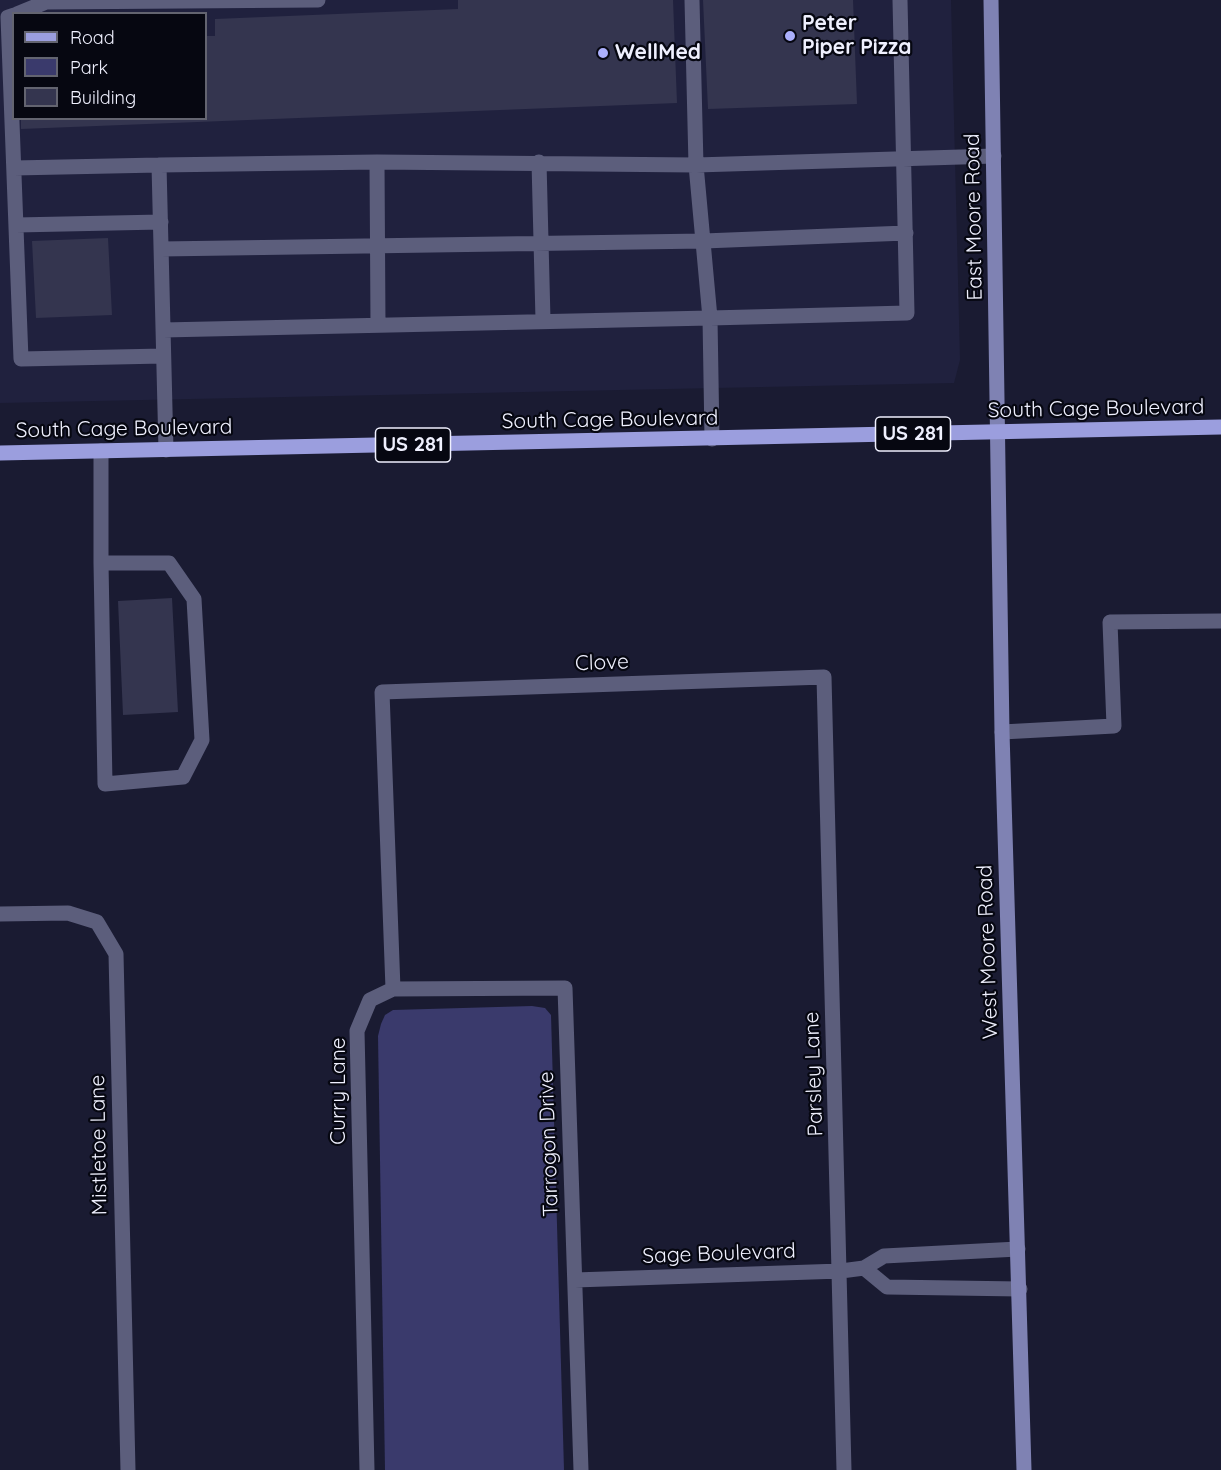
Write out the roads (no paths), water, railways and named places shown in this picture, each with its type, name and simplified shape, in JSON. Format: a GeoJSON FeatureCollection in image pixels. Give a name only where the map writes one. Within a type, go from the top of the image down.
{"type":"FeatureCollection","features":[{"type":"Feature","properties":{"kind":"main road","name":"South Cage Boulevard"},"geometry":{"type":"LineString","coordinates":[[0,453],[1221,427]]}},
{"type":"Feature","properties":{"kind":"street"},"geometry":{"type":"LineString","coordinates":[[20,12],[46,1],[318,0]]}},
{"type":"Feature","properties":{"kind":"street"},"geometry":{"type":"LineString","coordinates":[[692,0],[696,165],[710,318],[712,439]]}},
{"type":"Feature","properties":{"kind":"street"},"geometry":{"type":"LineString","coordinates":[[163,330],[543,320],[907,314],[900,0]]}},
{"type":"Feature","properties":{"kind":"street","name":"East Moore Road"},"geometry":{"type":"LineString","coordinates":[[991,0],[999,433]]}},
{"type":"Feature","properties":{"kind":"street"},"geometry":{"type":"LineString","coordinates":[[12,15],[8,17],[12,118]]}},
{"type":"Feature","properties":{"kind":"street"},"geometry":{"type":"LineString","coordinates":[[12,120],[21,359],[163,356]]}},
{"type":"Feature","properties":{"kind":"street"},"geometry":{"type":"LineString","coordinates":[[14,168],[377,162],[696,165],[994,156]]}},
{"type":"Feature","properties":{"kind":"street"},"geometry":{"type":"LineString","coordinates":[[377,162],[378,325]]}},
{"type":"Feature","properties":{"kind":"street"},"geometry":{"type":"LineString","coordinates":[[539,162],[543,320]]}},
{"type":"Feature","properties":{"kind":"street"},"geometry":{"type":"LineString","coordinates":[[159,165],[166,450]]}},
{"type":"Feature","properties":{"kind":"street"},"geometry":{"type":"LineString","coordinates":[[16,225],[161,222]]}},
{"type":"Feature","properties":{"kind":"street"},"geometry":{"type":"LineString","coordinates":[[161,249],[704,241],[906,233]]}},
{"type":"Feature","properties":{"kind":"street","name":"West Moore Road"},"geometry":{"type":"LineString","coordinates":[[999,433],[1002,732],[1024,1470]]}},
{"type":"Feature","properties":{"kind":"street"},"geometry":{"type":"LineString","coordinates":[[101,451],[101,563],[105,784],[183,777],[201,740],[194,598],[169,562],[101,563]]}},
{"type":"Feature","properties":{"kind":"street"},"geometry":{"type":"LineString","coordinates":[[1002,732],[1114,726],[1110,622],[1221,621]]}},
{"type":"Feature","properties":{"kind":"street","name":"Clove"},"geometry":{"type":"LineString","coordinates":[[393,989],[382,692],[824,677]]}},
{"type":"Feature","properties":{"kind":"street","name":"Parsley Lane"},"geometry":{"type":"LineString","coordinates":[[824,677],[841,1271],[844,1470]]}},
{"type":"Feature","properties":{"kind":"street","name":"Mistletoe Lane"},"geometry":{"type":"LineString","coordinates":[[0,914],[68,913],[97,922],[116,954],[128,1470]]}},
{"type":"Feature","properties":{"kind":"street","name":"Tarrogon Drive"},"geometry":{"type":"LineString","coordinates":[[393,989],[565,988],[581,1470]]}},
{"type":"Feature","properties":{"kind":"street","name":"Curry Lane"},"geometry":{"type":"LineString","coordinates":[[367,1470],[357,1031],[370,1000],[393,989]]}},
{"type":"Feature","properties":{"kind":"street","name":"Sage Boulevard"},"geometry":{"type":"LineString","coordinates":[[574,1280],[841,1271],[864,1268],[884,1256],[1018,1249]]}},
{"type":"Feature","properties":{"kind":"street"},"geometry":{"type":"LineString","coordinates":[[864,1268],[887,1287],[1020,1289]]}},
{"type":"Feature","properties":{"kind":"place","name":"Peter Piper Pizza"},"geometry":{"type":"Point","coordinates":[790,36]}},
{"type":"Feature","properties":{"kind":"place","name":"WellMed"},"geometry":{"type":"Point","coordinates":[603,53]}}]}
